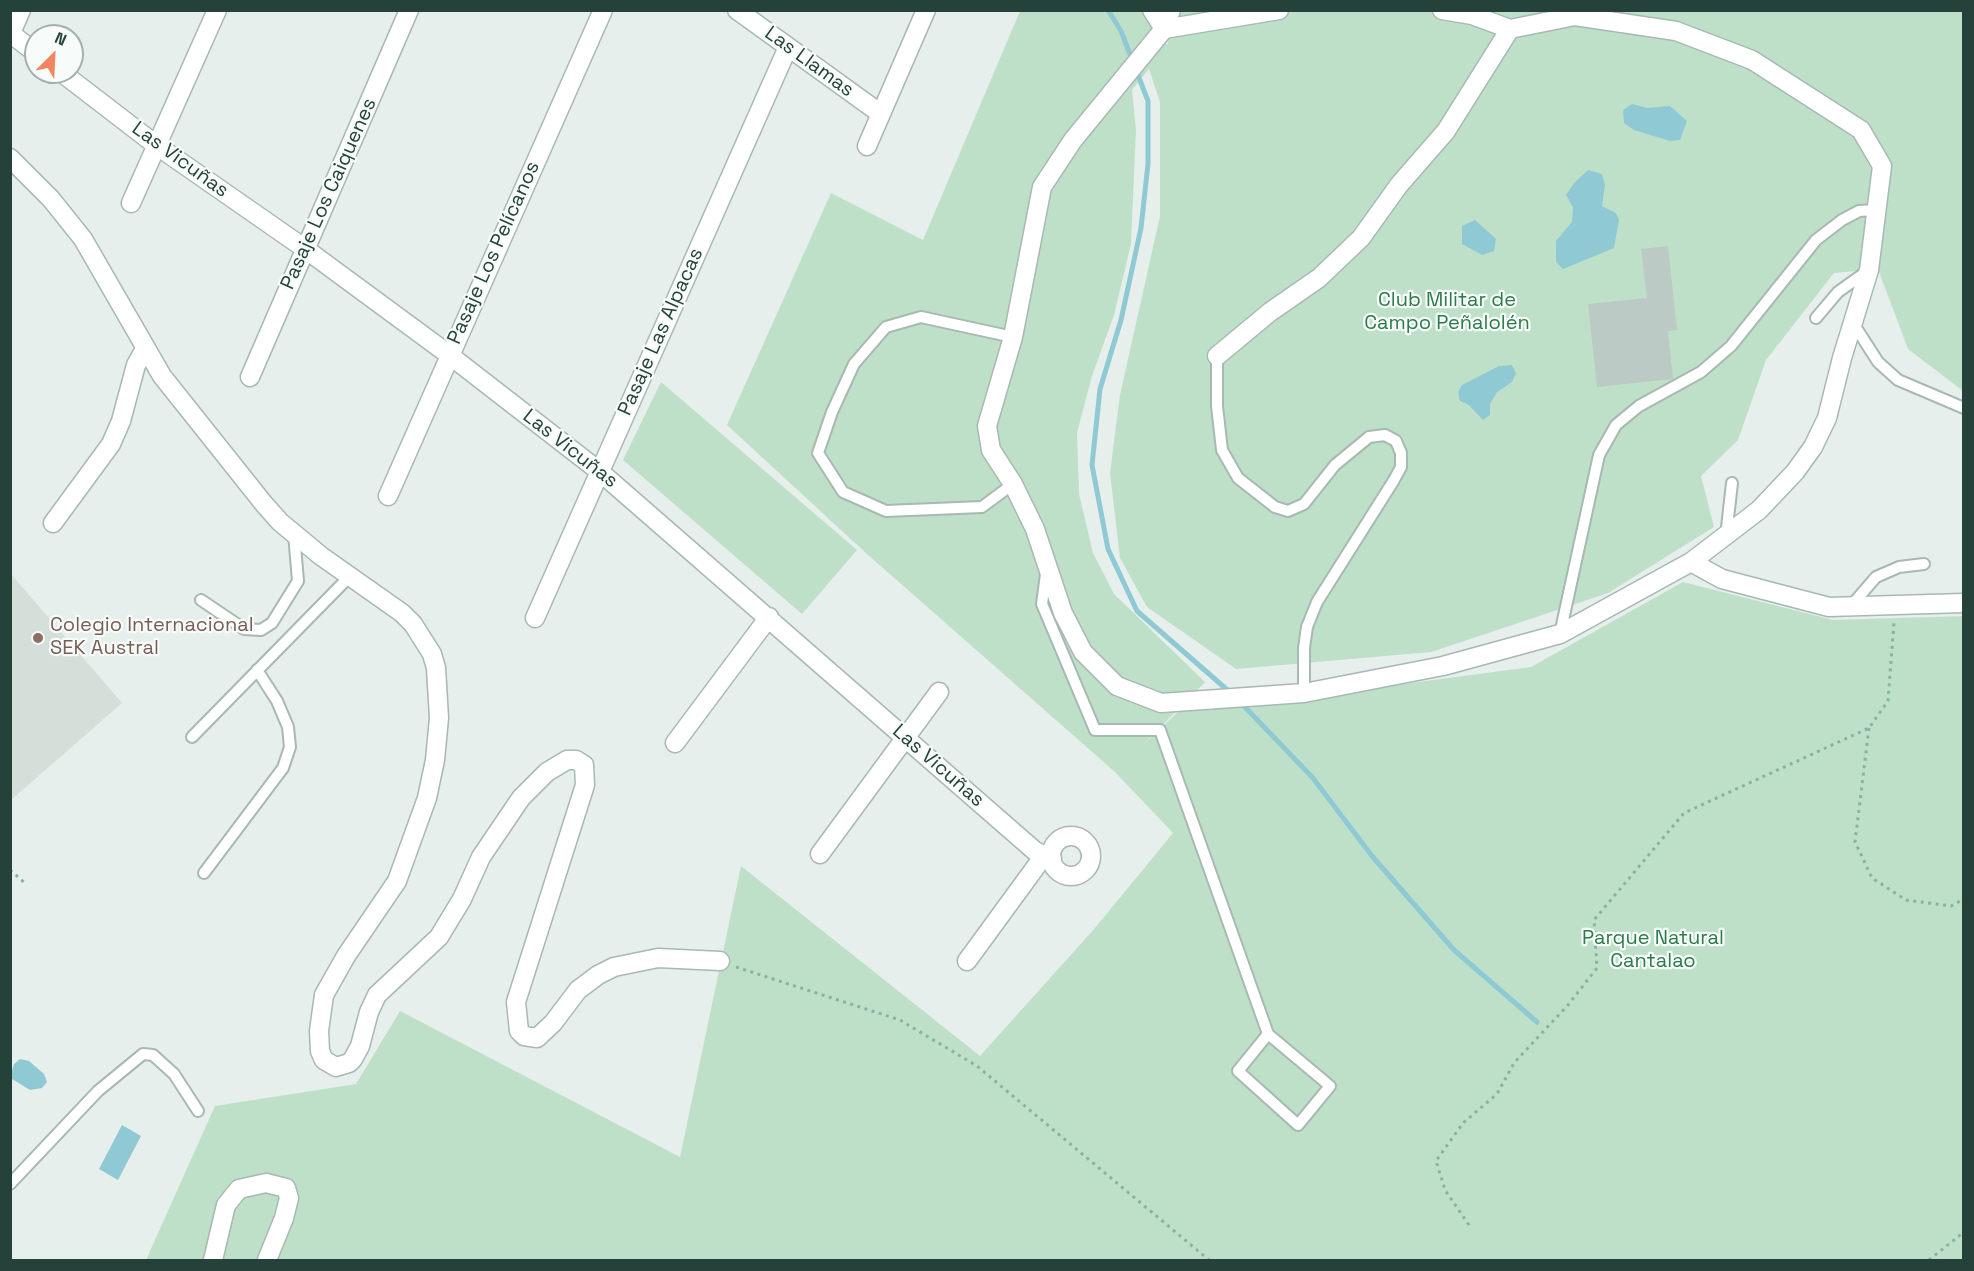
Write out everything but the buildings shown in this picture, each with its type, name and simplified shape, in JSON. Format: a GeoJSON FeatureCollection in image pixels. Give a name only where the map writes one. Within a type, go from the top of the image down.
{"type":"FeatureCollection","features":[{"type":"Feature","properties":{"kind":"street"},"geometry":{"type":"LineString","coordinates":[[21,10],[11,33],[24,43]]}},
{"type":"Feature","properties":{"kind":"street"},"geometry":{"type":"LineString","coordinates":[[130,203],[217,10]]}},
{"type":"Feature","properties":{"kind":"street","name":"Pasaje Los Caiquenes"},"geometry":{"type":"LineString","coordinates":[[250,377],[409,10]]}},
{"type":"Feature","properties":{"kind":"street","name":"Pasaje Los Pelícanos"},"geometry":{"type":"LineString","coordinates":[[388,496],[448,354],[603,10]]}},
{"type":"Feature","properties":{"kind":"street","name":"Las Llamas"},"geometry":{"type":"LineString","coordinates":[[737,10],[880,114]]}},
{"type":"Feature","properties":{"kind":"street"},"geometry":{"type":"LineString","coordinates":[[867,146],[926,10]]}},
{"type":"Feature","properties":{"kind":"street"},"geometry":{"type":"LineString","coordinates":[[1152,10],[1164,29]]}},
{"type":"Feature","properties":{"kind":"street"},"geometry":{"type":"LineString","coordinates":[[1171,10],[1164,29],[1073,140],[1042,187],[1013,337],[987,426],[991,450],[1013,484],[1035,529],[1063,613],[1083,652],[1117,686],[1161,703],[1304,693],[1443,666],[1560,633],[1691,562],[1760,510],[1795,472],[1813,447],[1827,418],[1869,270],[1882,166],[1861,130],[1752,60],[1676,31],[1575,16],[1510,30],[1473,15],[1442,10]]}},
{"type":"Feature","properties":{"kind":"street"},"geometry":{"type":"LineString","coordinates":[[1164,29],[1279,10]]}},
{"type":"Feature","properties":{"kind":"street"},"geometry":{"type":"LineString","coordinates":[[1217,356],[1270,312],[1319,278],[1361,238],[1399,185],[1446,131],[1510,30]]}},
{"type":"Feature","properties":{"kind":"street","name":"Pasaje Las Alpacas"},"geometry":{"type":"LineString","coordinates":[[535,618],[788,47]]}},
{"type":"Feature","properties":{"kind":"street","name":"Las Vicuñas"},"geometry":{"type":"LineString","coordinates":[[77,84],[156,145],[304,248],[448,354],[599,471],[905,738],[1048,858],[967,962]]}},
{"type":"Feature","properties":{"kind":"street"},"geometry":{"type":"LineString","coordinates":[[10,158],[51,199],[83,239],[103,268],[145,349],[162,376],[264,504],[294,534],[321,556],[402,613],[424,640],[436,668],[439,718],[435,760],[427,798],[397,881],[346,956],[324,995],[319,1031],[320,1051],[324,1060],[336,1067],[350,1064],[360,1046],[377,995],[439,937],[462,899],[481,857],[521,798],[547,772],[567,760],[576,760],[584,765],[585,785],[516,1002],[519,1031],[524,1036],[537,1038],[553,1023],[579,990],[598,975],[614,967],[658,958],[720,962]]}},
{"type":"Feature","properties":{"kind":"street"},"geometry":{"type":"LineString","coordinates":[[53,523],[111,444],[121,421],[136,365],[145,349]]}},
{"type":"Feature","properties":{"kind":"street"},"geometry":{"type":"LineString","coordinates":[[1691,562],[1722,579],[1829,607],[1964,603]]}},
{"type":"Feature","properties":{"kind":"street"},"geometry":{"type":"LineString","coordinates":[[675,743],[769,617]]}},
{"type":"Feature","properties":{"kind":"street"},"geometry":{"type":"LineString","coordinates":[[820,854],[939,692]]}},
{"type":"Feature","properties":{"kind":"street"},"geometry":{"type":"LineString","coordinates":[[213,1260],[226,1205],[239,1189],[266,1183],[286,1188],[289,1198],[267,1260]]}},
{"type":"Feature","properties":{"kind":"lane"},"geometry":{"type":"LineString","coordinates":[[1560,633],[1599,455],[1616,425],[1640,406],[1701,372],[1731,346],[1816,240],[1842,220],[1859,212],[1876,210]]}},
{"type":"Feature","properties":{"kind":"lane"},"geometry":{"type":"LineString","coordinates":[[1816,318],[1838,292],[1869,270]]}},
{"type":"Feature","properties":{"kind":"lane"},"geometry":{"type":"LineString","coordinates":[[1013,337],[921,317],[886,327],[854,364],[832,412],[818,453],[843,492],[886,511],[982,507],[1013,484]]}},
{"type":"Feature","properties":{"kind":"lane"},"geometry":{"type":"LineString","coordinates":[[1853,323],[1878,362],[1898,380],[1964,408]]}},
{"type":"Feature","properties":{"kind":"lane"},"geometry":{"type":"LineString","coordinates":[[1217,356],[1217,406],[1222,450],[1238,478],[1275,507],[1288,511],[1304,504],[1335,465],[1369,437],[1385,435],[1396,441],[1401,453],[1401,467],[1394,480],[1317,602],[1307,627],[1304,648],[1304,693]]}},
{"type":"Feature","properties":{"kind":"lane"},"geometry":{"type":"LineString","coordinates":[[1726,536],[1732,483]]}},
{"type":"Feature","properties":{"kind":"lane"},"geometry":{"type":"LineString","coordinates":[[201,600],[244,629],[261,630],[272,623],[298,581],[294,534]]}},
{"type":"Feature","properties":{"kind":"lane"},"geometry":{"type":"LineString","coordinates":[[1851,606],[1876,577],[1899,567],[1924,564]]}},
{"type":"Feature","properties":{"kind":"lane"},"geometry":{"type":"LineString","coordinates":[[1047,565],[1042,604],[1095,730],[1160,730],[1268,1034],[1330,1086],[1298,1125],[1238,1071],[1268,1034]]}},
{"type":"Feature","properties":{"kind":"lane"},"geometry":{"type":"LineString","coordinates":[[192,736],[349,577]]}},
{"type":"Feature","properties":{"kind":"lane"},"geometry":{"type":"LineString","coordinates":[[204,873],[283,768],[290,747],[288,727],[277,701],[257,670]]}},
{"type":"Feature","properties":{"kind":"lane"},"geometry":{"type":"LineString","coordinates":[[10,1184],[98,1090],[143,1054],[153,1055],[174,1074],[198,1111]]}},
{"type":"Feature","properties":{"kind":"path"},"geometry":{"type":"LineString","coordinates":[[1895,605],[1888,701],[1869,728],[1855,842],[1872,878],[1906,900],[1951,906],[1964,899]]}},
{"type":"Feature","properties":{"kind":"path"},"geometry":{"type":"LineString","coordinates":[[1469,1225],[1445,1190],[1436,1161],[1463,1123],[1497,1094],[1514,1063],[1568,1005],[1597,968],[1594,920],[1684,813],[1869,728]]}},
{"type":"Feature","properties":{"kind":"path"},"geometry":{"type":"LineString","coordinates":[[10,870],[26,884]]}},
{"type":"Feature","properties":{"kind":"path"},"geometry":{"type":"LineString","coordinates":[[720,962],[900,1020],[977,1066],[1209,1260]]}},
{"type":"Feature","properties":{"kind":"path"},"geometry":{"type":"LineString","coordinates":[[1929,1260],[1964,1232]]}},
{"type":"Feature","properties":{"kind":"shaded area","name":"Colegio Internacional SEK Austral"},"geometry":{"type":"Polygon","coordinates":[[[11,574],[122,703],[10,800],[11,574]]]}},
{"type":"Feature","properties":{"kind":"green space"},"geometry":{"type":"Polygon","coordinates":[[[1178,10],[1963,11],[1963,391],[1908,349],[1878,269],[1834,273],[1766,360],[1738,440],[1701,476],[1714,527],[1608,593],[1431,652],[1236,669],[1147,607],[1120,558],[1110,473],[1120,395],[1160,216],[1160,102],[1149,69],[1132,90],[1136,130],[1131,244],[1114,315],[1092,376],[1077,433],[1079,494],[1093,553],[1114,594],[1205,682],[1141,747],[1181,709],[1276,701],[1531,667],[1683,582],[1833,620],[1963,616],[1963,1260],[146,1260],[215,1106],[356,1084],[400,1011],[680,1157],[741,866],[980,1056],[1095,928],[1173,833],[1115,772],[867,554],[727,425],[831,193],[923,240],[1020,11],[1148,11],[1167,45],[1178,10]]]}},
{"type":"Feature","properties":{"kind":"green space"},"geometry":{"type":"Polygon","coordinates":[[[661,382],[857,550],[802,614],[623,460],[661,382]]]}},
{"type":"Feature","properties":{"kind":"water"},"geometry":{"type":"Polygon","coordinates":[[[1632,104],[1647,108],[1670,106],[1687,121],[1680,140],[1670,141],[1634,130],[1624,123],[1623,110],[1632,104]]]}},
{"type":"Feature","properties":{"kind":"water"},"geometry":{"type":"Polygon","coordinates":[[[1588,170],[1602,174],[1605,185],[1602,206],[1616,213],[1619,220],[1614,248],[1563,269],[1556,262],[1556,241],[1572,222],[1573,207],[1566,195],[1574,183],[1588,170]]]}},
{"type":"Feature","properties":{"kind":"water"},"geometry":{"type":"Polygon","coordinates":[[[1475,220],[1496,239],[1494,251],[1482,255],[1462,244],[1462,226],[1475,220]]]}},
{"type":"Feature","properties":{"kind":"water"},"geometry":{"type":"Polygon","coordinates":[[[1512,365],[1516,373],[1512,382],[1497,392],[1490,404],[1490,415],[1483,420],[1469,405],[1460,401],[1458,392],[1462,385],[1499,366],[1512,365]]]}},
{"type":"Feature","properties":{"kind":"water"},"geometry":{"type":"Polygon","coordinates":[[[20,1059],[29,1061],[44,1074],[47,1082],[42,1088],[30,1090],[12,1079],[14,1064],[20,1059]]]}},
{"type":"Feature","properties":{"kind":"water"},"geometry":{"type":"Polygon","coordinates":[[[122,1125],[141,1136],[118,1180],[99,1169],[122,1125]]]}},
{"type":"Feature","properties":{"kind":"waterway"},"geometry":{"type":"LineString","coordinates":[[1108,10],[1121,31],[1133,62]]}},
{"type":"Feature","properties":{"kind":"waterway"},"geometry":{"type":"LineString","coordinates":[[1136,70],[1148,101],[1148,164],[1141,228],[1121,320],[1100,389],[1092,465],[1108,549],[1137,611],[1232,694]]}},
{"type":"Feature","properties":{"kind":"waterway"},"geometry":{"type":"LineString","coordinates":[[1241,703],[1313,778],[1372,856],[1454,950],[1537,1022]]}},
{"type":"Feature","properties":{"kind":"place","name":"Colegio Internacional SEK Austral"},"geometry":{"type":"Point","coordinates":[38,638]}},
{"type":"Feature","properties":{"kind":"park label","name":"Club Militar de Campo Peñalolén"},"geometry":{"type":"Point","coordinates":[1447,312]}},
{"type":"Feature","properties":{"kind":"park label","name":"Parque Natural Cantalao"},"geometry":{"type":"Point","coordinates":[1653,950]}}]}
